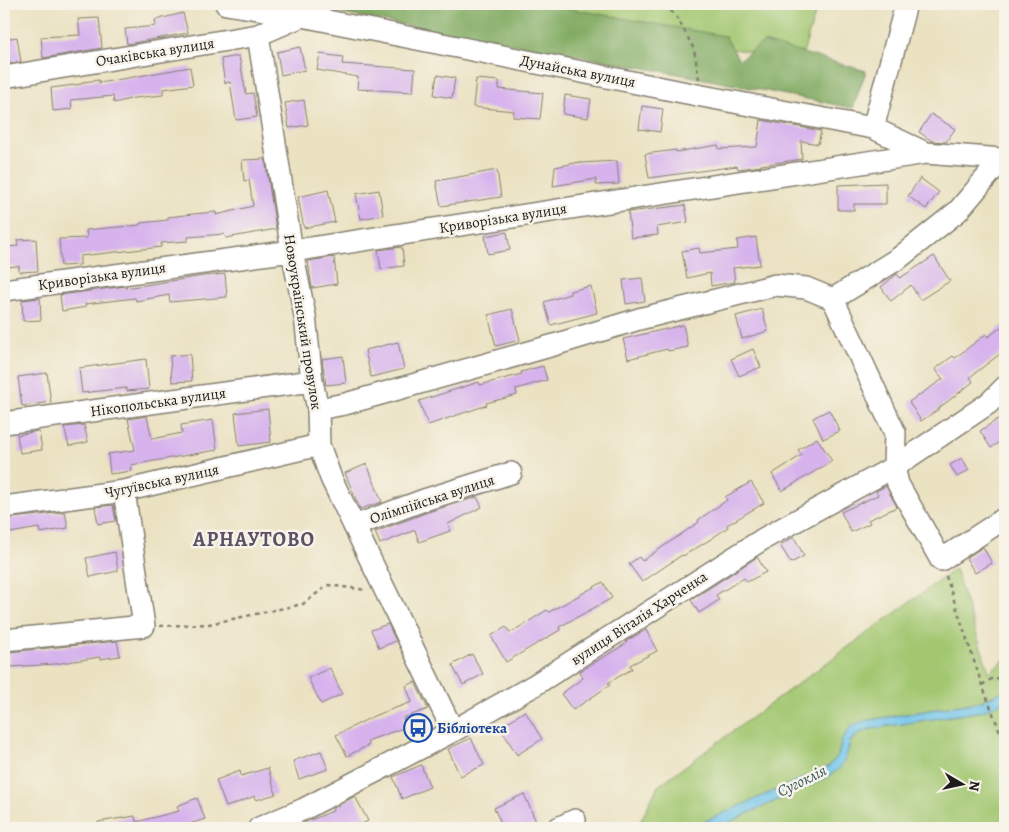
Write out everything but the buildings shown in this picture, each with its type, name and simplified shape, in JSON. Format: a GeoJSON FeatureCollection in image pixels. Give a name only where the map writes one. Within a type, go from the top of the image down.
{"type":"FeatureCollection","features":[{"type":"Feature","properties":{"kind":"street","name":"Дунайська вулиця"},"geometry":{"type":"LineString","coordinates":[[226,4],[302,16],[702,96],[873,128],[926,153]]}},
{"type":"Feature","properties":{"kind":"street"},"geometry":{"type":"LineString","coordinates":[[873,128],[906,4]]}},
{"type":"Feature","properties":{"kind":"street","name":"Очаківська вулиця"},"geometry":{"type":"LineString","coordinates":[[4,77],[258,35],[302,16]]}},
{"type":"Feature","properties":{"kind":"street","name":"Новоукраїнський провулок"},"geometry":{"type":"LineString","coordinates":[[258,35],[292,251],[305,316],[312,381],[318,409],[318,445],[331,478],[453,731]]}},
{"type":"Feature","properties":{"kind":"street","name":"Криворізька вулиця"},"geometry":{"type":"LineString","coordinates":[[4,290],[292,251],[926,153],[1003,159]]}},
{"type":"Feature","properties":{"kind":"street"},"geometry":{"type":"LineString","coordinates":[[833,299],[899,258],[958,211],[1003,159]]}},
{"type":"Feature","properties":{"kind":"street"},"geometry":{"type":"LineString","coordinates":[[318,409],[364,399],[639,319],[776,285],[806,288],[833,299],[895,433],[894,467],[898,484],[941,560],[1005,518]]}},
{"type":"Feature","properties":{"kind":"street","name":"Нікопольська вулиця"},"geometry":{"type":"LineString","coordinates":[[4,423],[312,381]]}},
{"type":"Feature","properties":{"kind":"street","name":"вулиця Віталія Харченка"},"geometry":{"type":"LineString","coordinates":[[259,828],[304,809],[453,731],[533,686],[763,539],[894,467],[989,403],[1005,387]]}},
{"type":"Feature","properties":{"kind":"street","name":"Чугуївська вулиця"},"geometry":{"type":"LineString","coordinates":[[4,507],[124,491],[318,445]]}},
{"type":"Feature","properties":{"kind":"street","name":"Олімпійська вулиця"},"geometry":{"type":"LineString","coordinates":[[354,526],[424,500],[511,473]]}},
{"type":"Feature","properties":{"kind":"street"},"geometry":{"type":"LineString","coordinates":[[4,640],[144,626],[124,491]]}},
{"type":"Feature","properties":{"kind":"path"},"geometry":{"type":"LineString","coordinates":[[668,4],[667,6],[678,19],[694,49],[702,96]]}},
{"type":"Feature","properties":{"kind":"path"},"geometry":{"type":"LineString","coordinates":[[941,560],[982,686],[999,729],[1005,739]]}},
{"type":"Feature","properties":{"kind":"path"},"geometry":{"type":"LineString","coordinates":[[144,626],[209,624],[302,604],[328,585],[387,592]]}},
{"type":"Feature","properties":{"kind":"path"},"geometry":{"type":"LineString","coordinates":[[982,686],[993,678],[1005,679]]}},
{"type":"Feature","properties":{"kind":"path"},"geometry":{"type":"LineString","coordinates":[[918,828],[1005,828]]}},
{"type":"Feature","properties":{"kind":"green space"},"geometry":{"type":"Polygon","coordinates":[[[295,4],[542,4],[725,36],[739,60],[764,42],[866,71],[853,108],[295,4]]]}},
{"type":"Feature","properties":{"kind":"green space"},"geometry":{"type":"Polygon","coordinates":[[[458,4],[818,4],[801,60],[458,4]]]}},
{"type":"Feature","properties":{"kind":"green space"},"geometry":{"type":"Polygon","coordinates":[[[955,569],[989,672],[1005,659],[1005,690],[979,702],[864,721],[852,726],[842,740],[838,756],[828,767],[699,824],[694,828],[637,828],[658,786],[955,569]]]}},
{"type":"Feature","properties":{"kind":"green space"},"geometry":{"type":"Polygon","coordinates":[[[1005,701],[1005,828],[716,828],[826,778],[846,757],[850,742],[860,733],[871,729],[982,711],[1005,701]]]}},
{"type":"Feature","properties":{"kind":"water","name":"Сугоклія"},"geometry":{"type":"Polygon","coordinates":[[[1005,690],[1005,701],[982,711],[871,729],[860,733],[850,742],[846,757],[840,768],[826,778],[716,828],[694,828],[699,824],[828,767],[838,756],[842,740],[851,726],[864,721],[979,702],[1005,690]]]}},
{"type":"Feature","properties":{"kind":"place","name":"Бібліотека"},"geometry":{"type":"Point","coordinates":[418,728]}},
{"type":"Feature","properties":{"kind":"district","name":"АРНАУТОВО"},"geometry":{"type":"Point","coordinates":[254,539]}}]}
